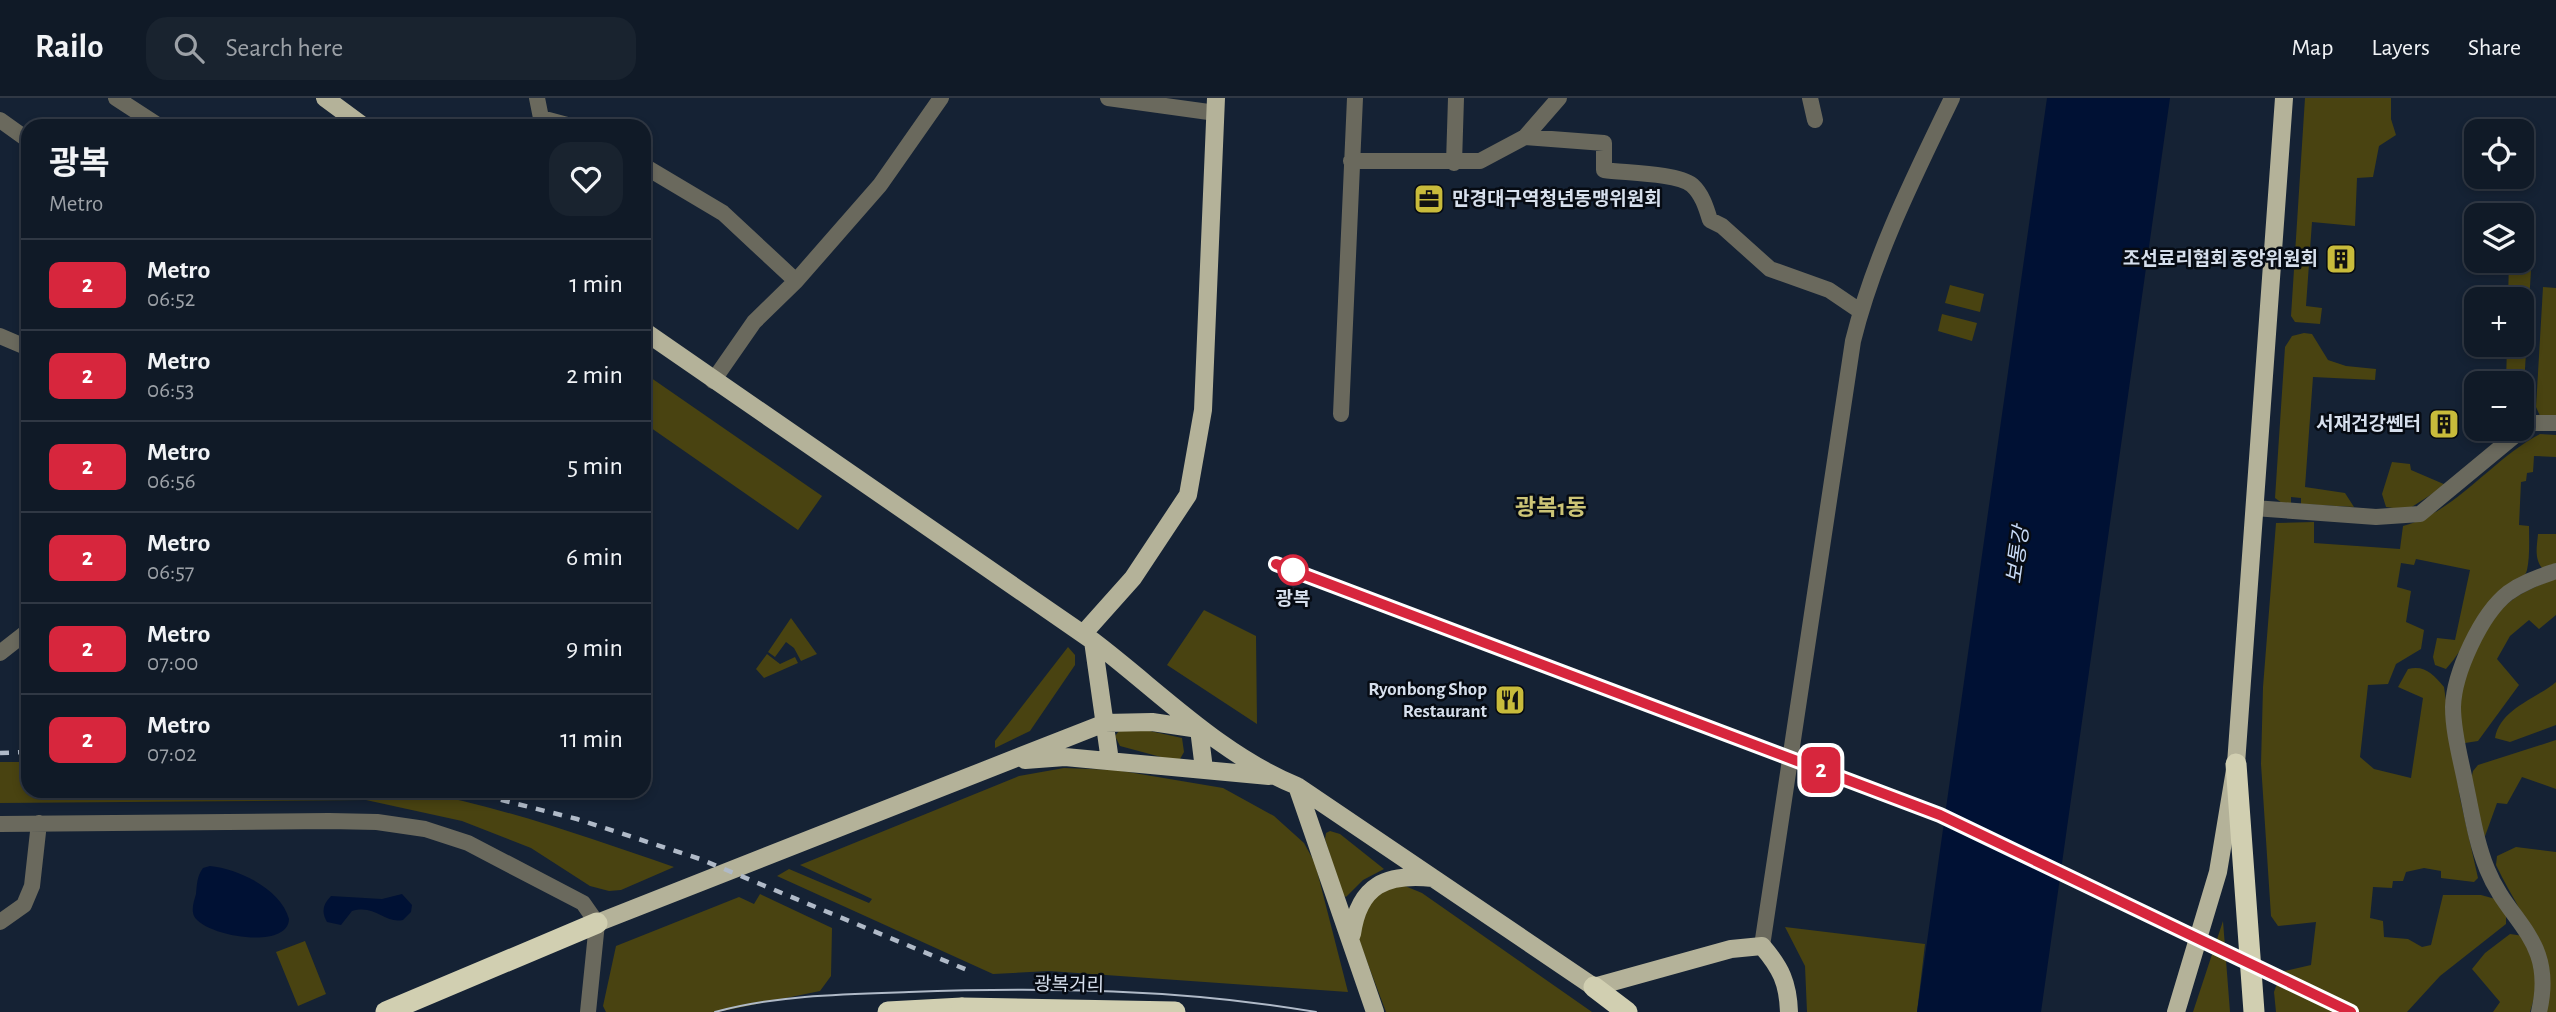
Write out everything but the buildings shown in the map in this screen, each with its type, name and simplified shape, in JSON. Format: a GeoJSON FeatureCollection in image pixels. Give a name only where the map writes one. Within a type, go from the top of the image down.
{"type":"FeatureCollection","features":[{"type":"Feature","properties":{"kind":"highway"},"geometry":{"type":"LineString","coordinates":[[2236,764],[2253,1012]]}},
{"type":"Feature","properties":{"kind":"highway"},"geometry":{"type":"LineString","coordinates":[[386,1012],[597,923]]}},
{"type":"Feature","properties":{"kind":"highway"},"geometry":{"type":"LineString","coordinates":[[1594,988],[1627,1012]]}},
{"type":"Feature","properties":{"kind":"highway","name":"광복거리"},"geometry":{"type":"LineString","coordinates":[[888,1012],[1036,1007],[1175,1012]]}},
{"type":"Feature","properties":{"kind":"main road"},"geometry":{"type":"LineString","coordinates":[[325,98],[354,119]]}},
{"type":"Feature","properties":{"kind":"main road"},"geometry":{"type":"LineString","coordinates":[[2176,1012],[2218,872],[2236,764],[2284,98]]}},
{"type":"Feature","properties":{"kind":"main road"},"geometry":{"type":"LineString","coordinates":[[1110,761],[1088,637],[1133,578],[1188,495],[1203,410],[1216,105]]}},
{"type":"Feature","properties":{"kind":"main road"},"geometry":{"type":"LineString","coordinates":[[651,336],[1088,637],[1144,680],[1199,729],[1275,777],[1297,786],[1594,988],[1731,949],[1762,946],[1780,967],[1788,988],[1789,1012]]}},
{"type":"Feature","properties":{"kind":"main road"},"geometry":{"type":"LineString","coordinates":[[597,923],[1105,723],[1152,722],[1199,729]]}},
{"type":"Feature","properties":{"kind":"main road"},"geometry":{"type":"LineString","coordinates":[[1199,729],[1204,769]]}},
{"type":"Feature","properties":{"kind":"main road"},"geometry":{"type":"LineString","coordinates":[[1007,761],[1065,757],[1275,777]]}},
{"type":"Feature","properties":{"kind":"main road"},"geometry":{"type":"LineString","coordinates":[[1297,786],[1375,1012]]}},
{"type":"Feature","properties":{"kind":"main road"},"geometry":{"type":"LineString","coordinates":[[1351,941],[1354,916],[1360,901],[1369,891],[1385,881],[1434,878]]}},
{"type":"Feature","properties":{"kind":"street"},"geometry":{"type":"LineString","coordinates":[[116,98],[148,119]]}},
{"type":"Feature","properties":{"kind":"street"},"geometry":{"type":"LineString","coordinates":[[537,98],[539,119]]}},
{"type":"Feature","properties":{"kind":"street"},"geometry":{"type":"LineString","coordinates":[[713,381],[754,322],[796,281],[880,185],[941,98]]}},
{"type":"Feature","properties":{"kind":"street"},"geometry":{"type":"LineString","coordinates":[[1108,98],[1216,105]]}},
{"type":"Feature","properties":{"kind":"street"},"geometry":{"type":"LineString","coordinates":[[1341,414],[1355,98]]}},
{"type":"Feature","properties":{"kind":"street"},"geometry":{"type":"LineString","coordinates":[[1454,163],[1456,98]]}},
{"type":"Feature","properties":{"kind":"street"},"geometry":{"type":"LineString","coordinates":[[1351,161],[1480,162],[1525,137],[1559,98]]}},
{"type":"Feature","properties":{"kind":"street"},"geometry":{"type":"LineString","coordinates":[[1810,98],[1815,120]]}},
{"type":"Feature","properties":{"kind":"street"},"geometry":{"type":"LineString","coordinates":[[1762,946],[1838,435],[1860,311],[1906,193],[1952,98]]}},
{"type":"Feature","properties":{"kind":"street"},"geometry":{"type":"LineString","coordinates":[[0,120],[21,135]]}},
{"type":"Feature","properties":{"kind":"street"},"geometry":{"type":"LineString","coordinates":[[1525,137],[1604,143],[1604,170],[1666,177],[1691,184],[1704,200],[1710,220],[1722,226],[1770,269],[1829,290],[1860,311]]}},
{"type":"Feature","properties":{"kind":"street"},"geometry":{"type":"LineString","coordinates":[[651,170],[723,213],[796,281]]}},
{"type":"Feature","properties":{"kind":"street"},"geometry":{"type":"LineString","coordinates":[[0,336],[21,345]]}},
{"type":"Feature","properties":{"kind":"street"},"geometry":{"type":"LineString","coordinates":[[2254,508],[2376,517],[2420,514],[2530,423],[2556,423]]}},
{"type":"Feature","properties":{"kind":"street"},"geometry":{"type":"LineString","coordinates":[[2539,1012],[2545,980],[2540,952],[2532,933],[2496,887],[2487,869],[2477,840],[2453,708],[2460,671],[2488,613],[2507,594],[2524,583],[2556,571]]}},
{"type":"Feature","properties":{"kind":"street"},"geometry":{"type":"LineString","coordinates":[[0,653],[21,636]]}},
{"type":"Feature","properties":{"kind":"street"},"geometry":{"type":"LineString","coordinates":[[0,824],[377,822],[425,830],[468,843],[583,903],[597,923],[589,1012]]}},
{"type":"Feature","properties":{"kind":"street"},"geometry":{"type":"LineString","coordinates":[[0,922],[24,905],[32,886],[39,823]]}},
{"type":"Feature","properties":{"kind":"shaded area"},"geometry":{"type":"Polygon","coordinates":[[[2305,98],[2391,98],[2391,119],[2396,135],[2379,146],[2373,177],[2357,178],[2355,226],[2312,222],[2306,306],[2322,308],[2320,324],[2295,322],[2291,316],[2305,98]]]}},
{"type":"Feature","properties":{"kind":"shaded area"},"geometry":{"type":"Polygon","coordinates":[[[2509,273],[2531,273],[2530,287],[2508,287],[2509,273]]]}},
{"type":"Feature","properties":{"kind":"shaded area"},"geometry":{"type":"Polygon","coordinates":[[[1950,285],[1984,294],[1980,312],[1945,303],[1950,285]]]}},
{"type":"Feature","properties":{"kind":"shaded area"},"geometry":{"type":"Polygon","coordinates":[[[2543,287],[2556,288],[2556,419],[2540,416],[2536,407],[2543,287]]]}},
{"type":"Feature","properties":{"kind":"shaded area"},"geometry":{"type":"Polygon","coordinates":[[[1942,314],[1977,323],[1972,341],[1938,331],[1942,314]]]}},
{"type":"Feature","properties":{"kind":"shaded area"},"geometry":{"type":"Polygon","coordinates":[[[2312,334],[2328,360],[2346,366],[2376,369],[2375,380],[2313,377],[2305,487],[2345,493],[2354,507],[2301,504],[2301,498],[2291,497],[2291,504],[2282,503],[2275,498],[2285,347],[2292,336],[2312,334]]]}},
{"type":"Feature","properties":{"kind":"shaded area"},"geometry":{"type":"Polygon","coordinates":[[[2507,357],[2526,357],[2525,371],[2506,371],[2507,357]]]}},
{"type":"Feature","properties":{"kind":"shaded area"},"geometry":{"type":"Polygon","coordinates":[[[651,378],[822,496],[798,530],[651,428],[651,378]]]}},
{"type":"Feature","properties":{"kind":"shaded area"},"geometry":{"type":"Polygon","coordinates":[[[2540,434],[2556,435],[2556,457],[2534,456],[2533,472],[2527,473],[2526,481],[2521,482],[2519,525],[2529,526],[2529,554],[2525,574],[2501,590],[2491,602],[2446,669],[2435,665],[2433,657],[2437,638],[2455,640],[2470,570],[2416,559],[2414,565],[2401,563],[2397,587],[2411,591],[2406,622],[2424,630],[2421,649],[2396,664],[2388,684],[2368,685],[2360,757],[2374,769],[2411,778],[2423,698],[2398,687],[2408,669],[2419,668],[2432,675],[2444,687],[2460,798],[2478,878],[2474,882],[2441,878],[2441,871],[2424,868],[2406,872],[2403,881],[2393,881],[2392,888],[2373,887],[2370,918],[2383,921],[2384,937],[2408,939],[2422,947],[2431,945],[2443,895],[2481,895],[2499,900],[2506,914],[2506,924],[2440,976],[2407,1012],[2276,1012],[2274,992],[2281,972],[2311,965],[2316,922],[2278,926],[2271,916],[2261,764],[2263,687],[2276,523],[2314,522],[2314,543],[2400,549],[2403,526],[2440,509],[2506,457],[2529,441],[2534,441],[2540,434]]]}},
{"type":"Feature","properties":{"kind":"shaded area"},"geometry":{"type":"Polygon","coordinates":[[[2392,462],[2410,464],[2411,470],[2446,485],[2407,510],[2386,507],[2382,494],[2392,462]]]}},
{"type":"Feature","properties":{"kind":"shaded area"},"geometry":{"type":"Polygon","coordinates":[[[2538,534],[2556,534],[2556,566],[2542,568],[2539,564],[2538,534]]]}},
{"type":"Feature","properties":{"kind":"shaded area"},"geometry":{"type":"Polygon","coordinates":[[[2556,578],[2556,615],[2539,629],[2529,620],[2510,636],[2497,659],[2519,685],[2478,741],[2465,743],[2460,728],[2462,692],[2482,639],[2500,611],[2512,600],[2556,578]]]}},
{"type":"Feature","properties":{"kind":"shaded area"},"geometry":{"type":"Polygon","coordinates":[[[1204,610],[1256,636],[1257,724],[1167,665],[1204,610]]]}},
{"type":"Feature","properties":{"kind":"shaded area"},"geometry":{"type":"Polygon","coordinates":[[[791,618],[817,654],[801,661],[794,648],[786,642],[775,657],[768,652],[791,618]]]}},
{"type":"Feature","properties":{"kind":"shaded area"},"geometry":{"type":"Polygon","coordinates":[[[1068,647],[1075,655],[1075,665],[1030,731],[995,748],[995,741],[1068,647]]]}},
{"type":"Feature","properties":{"kind":"shaded area"},"geometry":{"type":"Polygon","coordinates":[[[767,654],[780,664],[795,657],[798,663],[764,678],[756,669],[767,654]]]}},
{"type":"Feature","properties":{"kind":"shaded area"},"geometry":{"type":"Polygon","coordinates":[[[2556,682],[2556,725],[2510,742],[2495,738],[2498,728],[2511,712],[2556,682]]]}},
{"type":"Feature","properties":{"kind":"shaded area"},"geometry":{"type":"Polygon","coordinates":[[[1119,731],[1150,731],[1182,738],[1184,752],[1180,759],[1172,760],[1120,746],[1115,736],[1119,731]]]}},
{"type":"Feature","properties":{"kind":"shaded area"},"geometry":{"type":"Polygon","coordinates":[[[2556,740],[2556,789],[2522,777],[2507,804],[2497,803],[2484,839],[2471,780],[2473,771],[2478,765],[2556,740]]]}},
{"type":"Feature","properties":{"kind":"shaded area"},"geometry":{"type":"Polygon","coordinates":[[[0,762],[21,762],[21,798],[448,798],[514,814],[674,867],[621,890],[609,891],[590,886],[531,848],[462,821],[366,800],[0,803],[0,762]]]}},
{"type":"Feature","properties":{"kind":"shaded area"},"geometry":{"type":"Polygon","coordinates":[[[1064,768],[1116,770],[1223,788],[1274,816],[1304,843],[1315,863],[1348,992],[1049,971],[993,974],[777,876],[789,869],[869,903],[872,899],[800,865],[1019,776],[1064,768]]]}},
{"type":"Feature","properties":{"kind":"shaded area"},"geometry":{"type":"Polygon","coordinates":[[[1330,831],[1340,834],[1384,869],[1363,880],[1346,897],[1342,894],[1325,839],[1326,833],[1330,831]]]}},
{"type":"Feature","properties":{"kind":"shaded area"},"geometry":{"type":"Polygon","coordinates":[[[2516,847],[2556,852],[2556,1012],[2546,1012],[2548,991],[2540,953],[2496,865],[2497,856],[2516,847]]]}},
{"type":"Feature","properties":{"kind":"shaded area"},"geometry":{"type":"Polygon","coordinates":[[[1405,886],[1422,893],[1592,1012],[1386,1012],[1357,935],[1360,915],[1384,888],[1405,886]]]}},
{"type":"Feature","properties":{"kind":"shaded area"},"geometry":{"type":"Polygon","coordinates":[[[760,894],[832,928],[831,976],[820,991],[718,1012],[606,1012],[603,1006],[616,946],[739,897],[754,904],[760,894]]]}},
{"type":"Feature","properties":{"kind":"shaded area"},"geometry":{"type":"Polygon","coordinates":[[[2223,921],[2230,1012],[2193,1012],[2223,921]]]}},
{"type":"Feature","properties":{"kind":"shaded area"},"geometry":{"type":"Polygon","coordinates":[[[1785,927],[1925,944],[1917,1012],[1807,1012],[1805,966],[1785,927]]]}},
{"type":"Feature","properties":{"kind":"shaded area"},"geometry":{"type":"Polygon","coordinates":[[[2510,934],[2524,936],[2531,955],[2535,992],[2530,1012],[2493,1012],[2500,1002],[2472,969],[2485,953],[2510,934]]]}},
{"type":"Feature","properties":{"kind":"shaded area"},"geometry":{"type":"Polygon","coordinates":[[[305,941],[326,994],[298,1006],[276,952],[305,941]]]}},
{"type":"Feature","properties":{"kind":"water","name":"보통강"},"geometry":{"type":"Polygon","coordinates":[[[2047,98],[2170,98],[2041,1012],[1917,1012],[2047,98]]]}},
{"type":"Feature","properties":{"kind":"water"},"geometry":{"type":"Polygon","coordinates":[[[210,866],[246,876],[268,890],[277,898],[289,919],[285,929],[275,935],[245,937],[228,934],[201,923],[194,916],[193,905],[200,874],[203,868],[210,866]]]}},
{"type":"Feature","properties":{"kind":"water"},"geometry":{"type":"Polygon","coordinates":[[[402,894],[412,905],[411,912],[403,920],[360,910],[352,911],[341,925],[327,922],[324,915],[325,905],[331,896],[382,899],[402,894]]]}},
{"type":"Feature","properties":{"kind":"tram line"},"geometry":{"type":"LineString","coordinates":[[715,1012],[762,1002],[811,996],[1011,990],[1164,994],[1316,1012]]}},
{"type":"Feature","properties":{"kind":"railway"},"geometry":{"type":"LineString","coordinates":[[0,753],[21,752]]}},
{"type":"Feature","properties":{"kind":"railway"},"geometry":{"type":"LineString","coordinates":[[494,798],[577,819],[700,859],[972,972]]}},
{"type":"Feature","properties":{"kind":"metro line","name":"2"},"geometry":{"type":"LineString","coordinates":[[1276,564],[1940,815],[2351,1012]]}},
{"type":"Feature","properties":{"kind":"place","name":"만경대구역청년동맹위원회"},"geometry":{"type":"Point","coordinates":[1429,199]}},
{"type":"Feature","properties":{"kind":"place","name":"조선료리협회 중앙위원회"},"geometry":{"type":"Point","coordinates":[2341,259]}},
{"type":"Feature","properties":{"kind":"place","name":"서재건강쎈터"},"geometry":{"type":"Point","coordinates":[2444,424]}},
{"type":"Feature","properties":{"kind":"place","name":"광복"},"geometry":{"type":"Point","coordinates":[1293,570]}},
{"type":"Feature","properties":{"kind":"place","name":"Ryonbong Shop Restaurant"},"geometry":{"type":"Point","coordinates":[1510,700]}},
{"type":"Feature","properties":{"kind":"district","name":"광복1동"},"geometry":{"type":"Point","coordinates":[1551,508]}}]}
